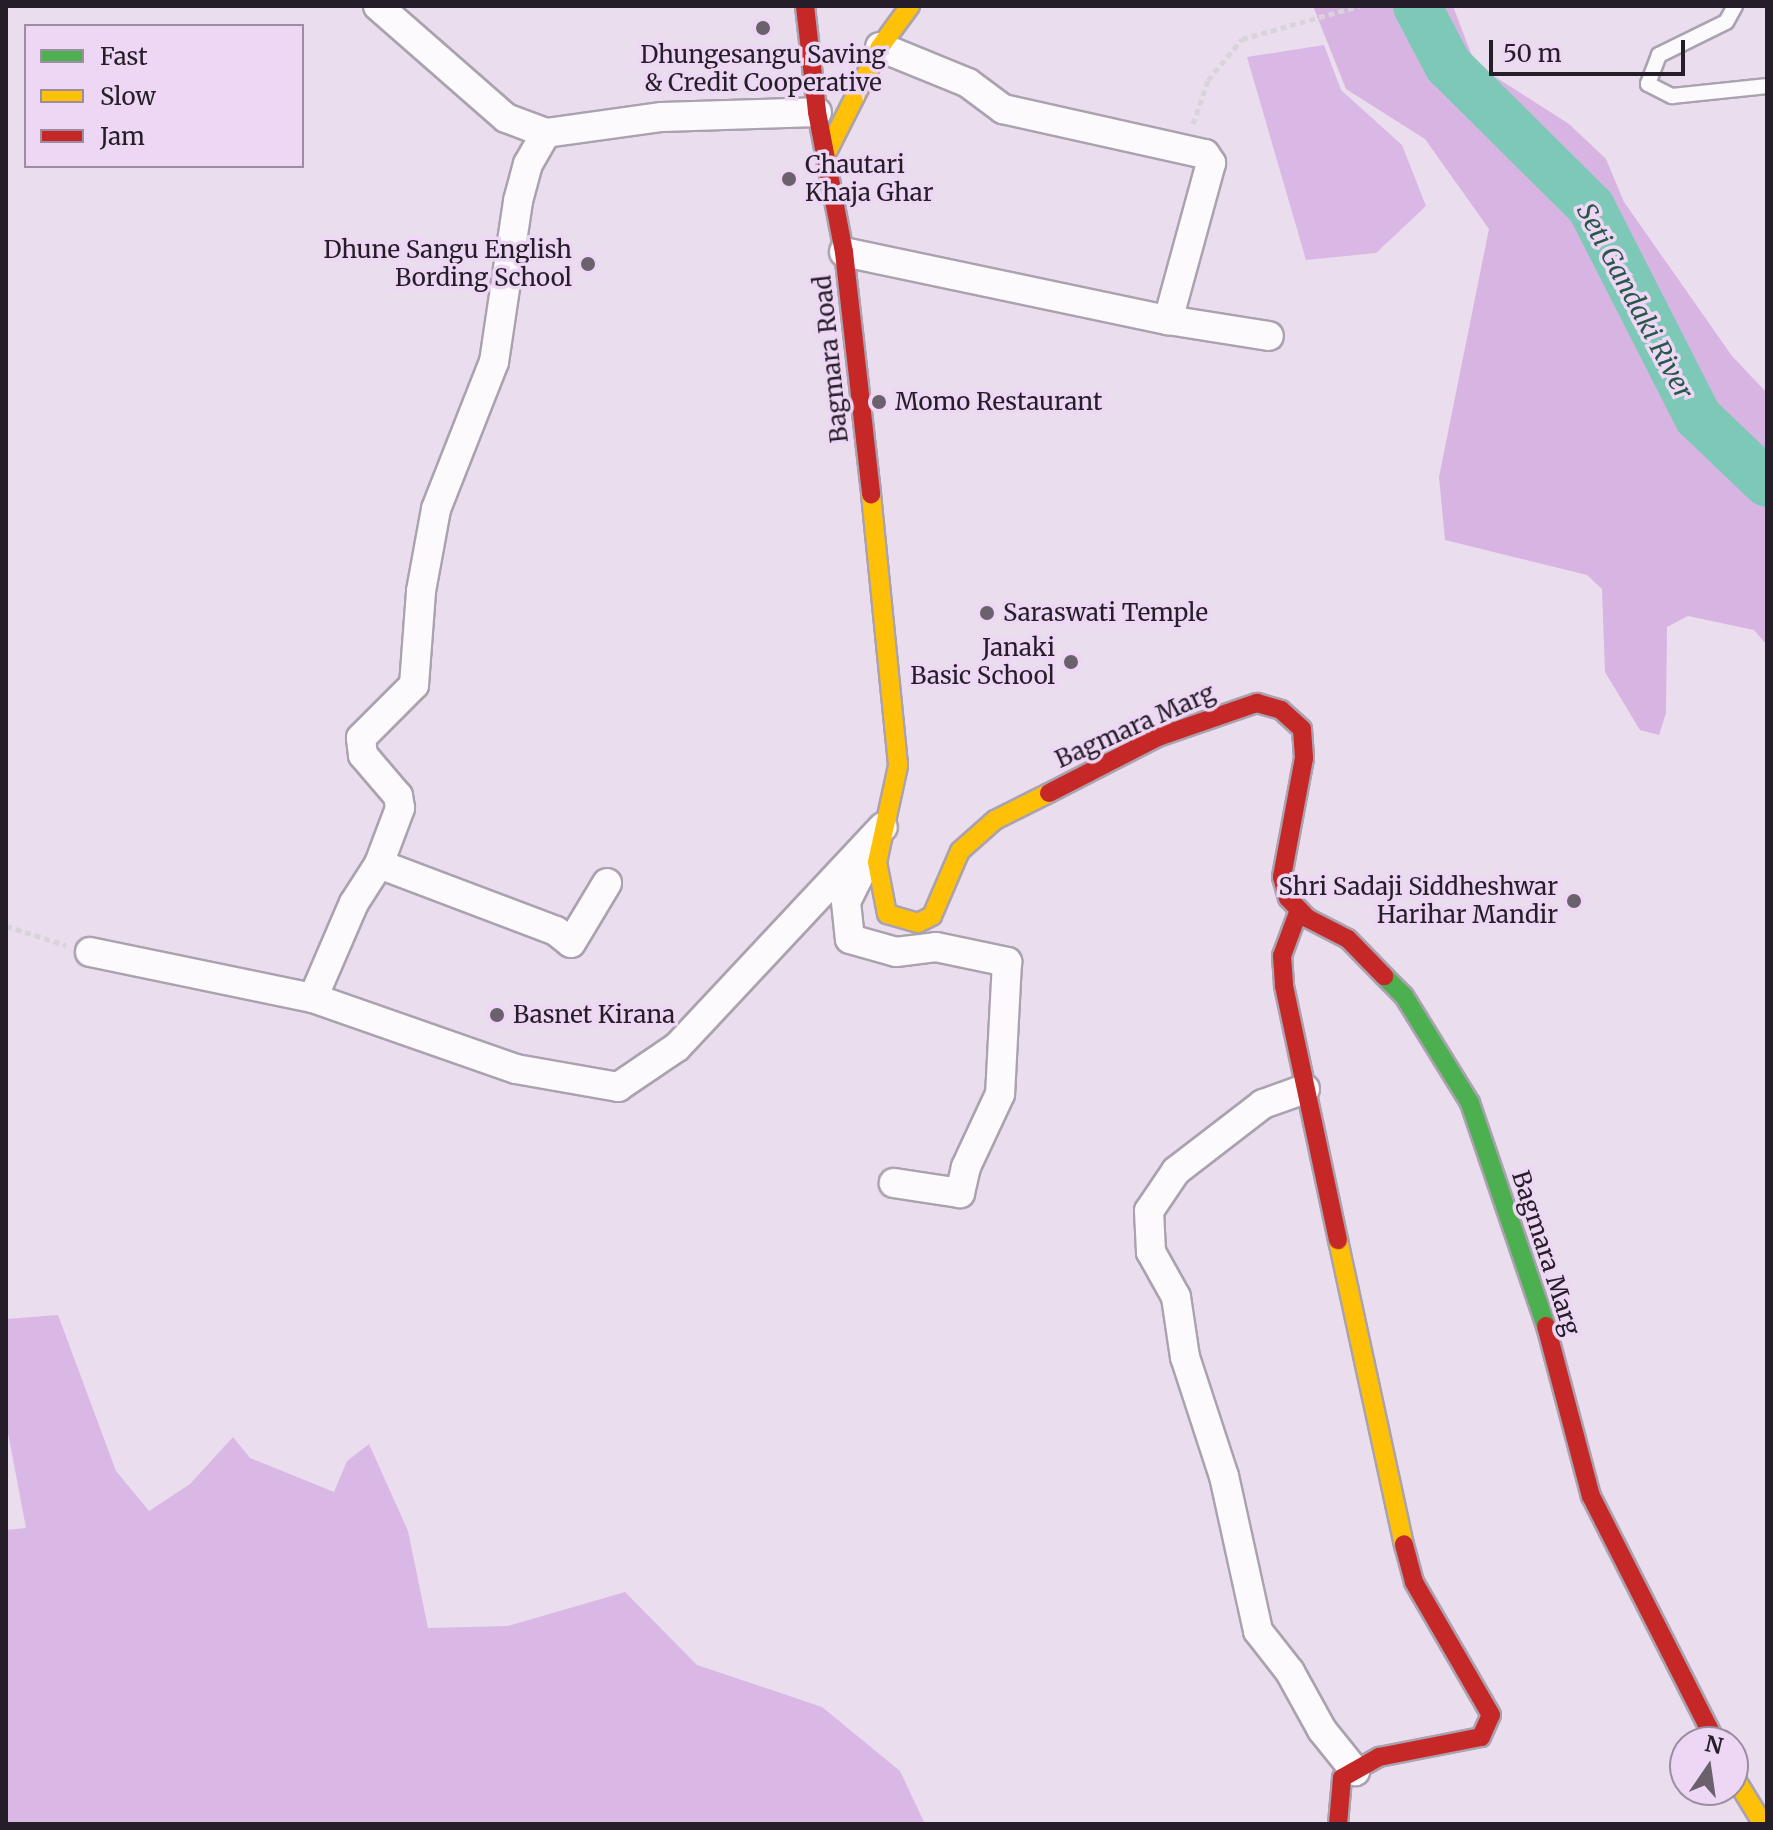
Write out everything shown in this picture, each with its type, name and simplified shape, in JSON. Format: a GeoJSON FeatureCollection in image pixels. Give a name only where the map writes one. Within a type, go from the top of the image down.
{"type":"FeatureCollection","features":[{"type":"Feature","properties":{"kind":"main road"},"geometry":{"type":"LineString","coordinates":[[805,6],[817,112],[827,152]]}},
{"type":"Feature","properties":{"kind":"main road"},"geometry":{"type":"LineString","coordinates":[[827,152],[880,47],[910,6]]}},
{"type":"Feature","properties":{"kind":"main road","name":"Bagmara Road"},"geometry":{"type":"LineString","coordinates":[[827,152],[844,252],[876,563]]}},
{"type":"Feature","properties":{"kind":"main road","name":"Bagmara Marg"},"geometry":{"type":"LineString","coordinates":[[876,563],[898,766],[884,827],[879,892],[887,914],[918,923],[932,916],[960,851],[995,820],[1158,737],[1257,703],[1281,710],[1302,729],[1304,758],[1282,877],[1288,898],[1299,910],[1348,939],[1404,996],[1470,1103],[1533,1278],[1591,1496],[1708,1726]]}},
{"type":"Feature","properties":{"kind":"main road"},"geometry":{"type":"LineString","coordinates":[[1299,910],[1282,956],[1305,1089],[1414,1582],[1491,1715],[1481,1737],[1379,1757],[1342,1778],[1338,1824]]}},
{"type":"Feature","properties":{"kind":"main road"},"geometry":{"type":"LineString","coordinates":[[1749,1801],[1763,1824]]}},
{"type":"Feature","properties":{"kind":"street"},"geometry":{"type":"LineString","coordinates":[[378,6],[506,118],[546,133],[662,117],[817,112]]}},
{"type":"Feature","properties":{"kind":"street"},"geometry":{"type":"LineString","coordinates":[[880,47],[968,83],[1003,109],[1205,154],[1211,163],[1168,320]]}},
{"type":"Feature","properties":{"kind":"street"},"geometry":{"type":"LineString","coordinates":[[313,998],[354,903],[379,864],[400,808],[398,796],[363,755],[361,738],[414,685],[421,591],[436,509],[494,362],[518,201],[528,164],[546,133]]}},
{"type":"Feature","properties":{"kind":"street"},"geometry":{"type":"LineString","coordinates":[[844,252],[1168,320],[1269,336]]}},
{"type":"Feature","properties":{"kind":"street"},"geometry":{"type":"LineString","coordinates":[[90,952],[313,998],[516,1069],[618,1087],[677,1047],[884,827]]}},
{"type":"Feature","properties":{"kind":"street"},"geometry":{"type":"LineString","coordinates":[[884,827],[846,902],[850,939],[896,952],[936,947],[1007,962],[1000,1094],[966,1167],[960,1193],[894,1183]]}},
{"type":"Feature","properties":{"kind":"street"},"geometry":{"type":"LineString","coordinates":[[379,864],[556,931],[571,943],[607,883]]}},
{"type":"Feature","properties":{"kind":"street"},"geometry":{"type":"LineString","coordinates":[[1305,1089],[1263,1104],[1176,1171],[1149,1211],[1151,1252],[1176,1297],[1185,1357],[1224,1476],[1258,1631],[1355,1771]]}},
{"type":"Feature","properties":{"kind":"lane"},"geometry":{"type":"LineString","coordinates":[[1735,6],[1726,22],[1659,55],[1648,84],[1672,96],[1767,86]]}},
{"type":"Feature","properties":{"kind":"path"},"geometry":{"type":"LineString","coordinates":[[1187,149],[1208,80],[1242,39],[1271,28],[1359,6]]}},
{"type":"Feature","properties":{"kind":"path"},"geometry":{"type":"LineString","coordinates":[[6,926],[90,952]]}},
{"type":"Feature","properties":{"kind":"shaded area"},"geometry":{"type":"Polygon","coordinates":[[[1313,6],[1453,6],[1475,64],[1569,124],[1606,159],[1624,202],[1732,356],[1767,393],[1767,645],[1754,630],[1688,616],[1667,627],[1666,713],[1659,735],[1640,730],[1605,672],[1602,589],[1587,575],[1445,540],[1439,477],[1489,229],[1425,139],[1346,89],[1313,6]]]}},
{"type":"Feature","properties":{"kind":"shaded area"},"geometry":{"type":"Polygon","coordinates":[[[1324,45],[1341,90],[1402,145],[1426,206],[1376,253],[1306,260],[1247,57],[1324,45]]]}},
{"type":"Feature","properties":{"kind":"shaded area"},"geometry":{"type":"Polygon","coordinates":[[[58,1315],[116,1471],[149,1511],[190,1484],[233,1437],[250,1458],[334,1492],[347,1461],[369,1444],[408,1531],[428,1628],[508,1626],[625,1592],[697,1665],[822,1707],[900,1771],[925,1824],[6,1824],[6,1530],[26,1528],[6,1422],[6,1319],[58,1315]]]}},
{"type":"Feature","properties":{"kind":"waterway","name":"Seti Gandaki River"},"geometry":{"type":"LineString","coordinates":[[1417,6],[1448,65],[1591,207],[1698,417],[1767,483]]}},
{"type":"Feature","properties":{"kind":"traffic: fast"},"geometry":{"type":"LineString","coordinates":[[1384,976],[1404,996],[1470,1103],[1546,1326]]}},
{"type":"Feature","properties":{"kind":"traffic: slow"},"geometry":{"type":"LineString","coordinates":[[827,152],[880,47],[910,6]]}},
{"type":"Feature","properties":{"kind":"traffic: slow"},"geometry":{"type":"LineString","coordinates":[[871,494],[898,766],[877,862],[887,914],[918,923],[932,916],[960,851],[995,820],[1049,793]]}},
{"type":"Feature","properties":{"kind":"traffic: slow"},"geometry":{"type":"LineString","coordinates":[[1338,1240],[1404,1544]]}},
{"type":"Feature","properties":{"kind":"traffic: slow"},"geometry":{"type":"LineString","coordinates":[[1749,1801],[1763,1824]]}},
{"type":"Feature","properties":{"kind":"traffic: jam"},"geometry":{"type":"LineString","coordinates":[[805,6],[817,112],[844,252],[871,494]]}},
{"type":"Feature","properties":{"kind":"traffic: jam"},"geometry":{"type":"LineString","coordinates":[[1049,793],[1158,737],[1257,703],[1281,710],[1302,729],[1304,758],[1282,877],[1288,898],[1307,918],[1348,939],[1384,976]]}},
{"type":"Feature","properties":{"kind":"traffic: jam"},"geometry":{"type":"LineString","coordinates":[[1299,910],[1282,956],[1284,986],[1338,1240]]}},
{"type":"Feature","properties":{"kind":"traffic: jam"},"geometry":{"type":"LineString","coordinates":[[1546,1326],[1591,1496],[1708,1726]]}},
{"type":"Feature","properties":{"kind":"traffic: jam"},"geometry":{"type":"LineString","coordinates":[[1338,1824],[1342,1778],[1379,1757],[1481,1737],[1491,1715],[1414,1582],[1404,1544]]}},
{"type":"Feature","properties":{"kind":"place","name":"Dhungesangu Saving & Credit Cooperative"},"geometry":{"type":"Point","coordinates":[763,28]}},
{"type":"Feature","properties":{"kind":"place","name":"Chautari Khaja Ghar"},"geometry":{"type":"Point","coordinates":[789,179]}},
{"type":"Feature","properties":{"kind":"place","name":"Dhune Sangu English Bording School"},"geometry":{"type":"Point","coordinates":[588,264]}},
{"type":"Feature","properties":{"kind":"place","name":"Momo Restaurant"},"geometry":{"type":"Point","coordinates":[879,402]}},
{"type":"Feature","properties":{"kind":"place","name":"Saraswati Temple"},"geometry":{"type":"Point","coordinates":[987,613]}},
{"type":"Feature","properties":{"kind":"place","name":"Janaki Basic School"},"geometry":{"type":"Point","coordinates":[1071,662]}},
{"type":"Feature","properties":{"kind":"place","name":"Shri Sadaji Siddheshwar Harihar Mandir"},"geometry":{"type":"Point","coordinates":[1574,901]}},
{"type":"Feature","properties":{"kind":"place","name":"Basnet Kirana"},"geometry":{"type":"Point","coordinates":[497,1015]}}]}
